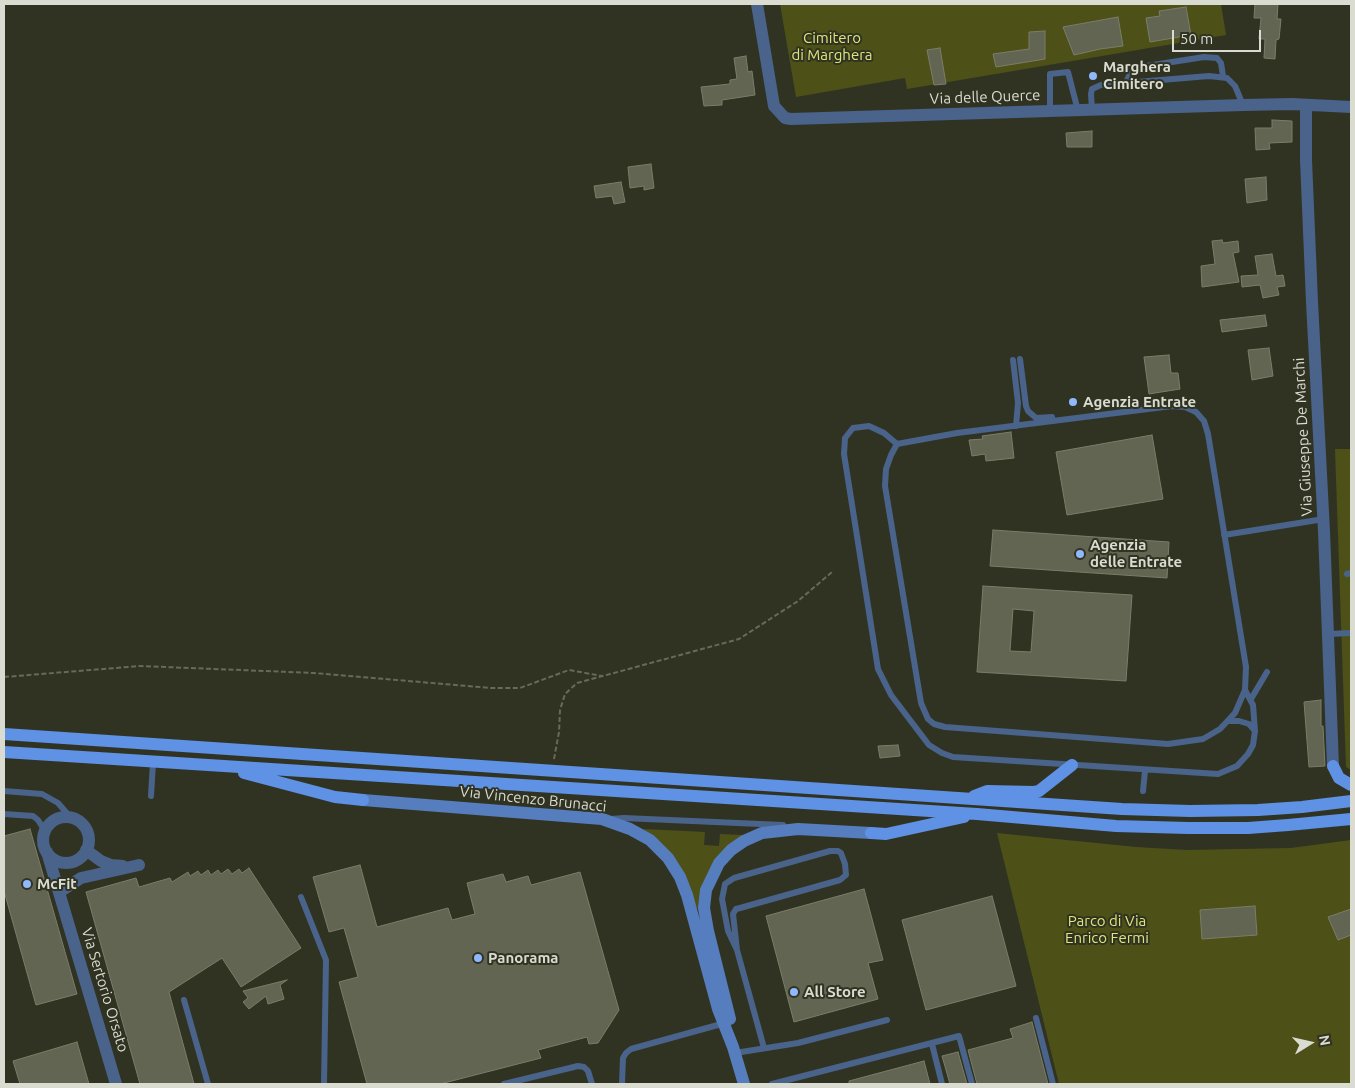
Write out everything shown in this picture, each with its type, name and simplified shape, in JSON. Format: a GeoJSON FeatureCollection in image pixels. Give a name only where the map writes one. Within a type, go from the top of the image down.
{"type":"FeatureCollection","features":[{"type":"Feature","properties":{"kind":"main road"},"geometry":{"type":"LineString","coordinates":[[4,734],[1122,808],[1190,811],[1302,807],[1351,801]]}},
{"type":"Feature","properties":{"kind":"main road"},"geometry":{"type":"LineString","coordinates":[[4,752],[977,814],[1107,825],[1188,828],[1288,826],[1351,818]]}},
{"type":"Feature","properties":{"kind":"main road"},"geometry":{"type":"LineString","coordinates":[[970,798],[987,791],[1034,792],[1072,765]]}},
{"type":"Feature","properties":{"kind":"main road"},"geometry":{"type":"LineString","coordinates":[[215,766],[335,797],[363,800]]}},
{"type":"Feature","properties":{"kind":"main road"},"geometry":{"type":"LineString","coordinates":[[1333,766],[1339,778],[1351,785]]}},
{"type":"Feature","properties":{"kind":"main road"},"geometry":{"type":"LineString","coordinates":[[871,833],[886,834],[977,814]]}},
{"type":"Feature","properties":{"kind":"street","name":"Via delle Querce"},"geometry":{"type":"LineString","coordinates":[[757,4],[774,106],[785,118],[808,119],[1050,112],[1243,104],[1351,107]]}},
{"type":"Feature","properties":{"kind":"street","name":"Via Giuseppe De Marchi"},"geometry":{"type":"LineString","coordinates":[[1306,106],[1312,302],[1324,519],[1333,766]]}},
{"type":"Feature","properties":{"kind":"street","name":"Via Vincenzo Brunacci"},"geometry":{"type":"LineString","coordinates":[[363,800],[602,819],[630,829],[650,840],[668,858],[680,877],[687,895],[744,1084]]}},
{"type":"Feature","properties":{"kind":"street"},"geometry":{"type":"LineString","coordinates":[[63,904],[64,881],[75,861],[86,850],[88,837],[86,830],[78,820],[59,818],[48,825],[45,831],[44,845],[52,858],[66,862],[75,861],[89,872],[99,874]]}},
{"type":"Feature","properties":{"kind":"street","name":"Via Vincenzo Brunacci"},"geometry":{"type":"LineString","coordinates":[[727,1023],[704,908],[706,890],[719,863],[731,850],[744,841],[762,833],[798,829],[871,833]]}},
{"type":"Feature","properties":{"kind":"street"},"geometry":{"type":"LineString","coordinates":[[64,889],[81,878],[136,866],[111,865],[101,861],[86,850]]}},
{"type":"Feature","properties":{"kind":"street","name":"Via Sertorio Orsato"},"geometry":{"type":"LineString","coordinates":[[47,852],[116,1084]]}},
{"type":"Feature","properties":{"kind":"lane"},"geometry":{"type":"LineString","coordinates":[[1126,82],[1130,74],[1140,67],[1204,57],[1217,58],[1223,76]]}},
{"type":"Feature","properties":{"kind":"lane"},"geometry":{"type":"LineString","coordinates":[[1060,64],[1064,73]]}},
{"type":"Feature","properties":{"kind":"lane"},"geometry":{"type":"LineString","coordinates":[[1047,66],[1050,74],[1050,112]]}},
{"type":"Feature","properties":{"kind":"lane"},"geometry":{"type":"LineString","coordinates":[[1050,74],[1068,72],[1078,111]]}},
{"type":"Feature","properties":{"kind":"lane"},"geometry":{"type":"LineString","coordinates":[[1092,110],[1092,89],[1101,86],[1126,82],[1223,76],[1235,86],[1243,104]]}},
{"type":"Feature","properties":{"kind":"lane"},"geometry":{"type":"LineString","coordinates":[[1016,426],[1018,402],[1016,360],[1026,406],[1032,416],[1042,418],[1058,416],[1076,418]]}},
{"type":"Feature","properties":{"kind":"lane"},"geometry":{"type":"LineString","coordinates":[[1172,406],[1185,407],[1196,412],[1204,421],[1208,434],[1246,667],[1245,690],[1235,713],[1220,729],[1203,739],[1168,744],[945,727],[938,726],[928,719],[921,703],[885,486],[886,469],[897,444],[957,433],[1172,406]]}},
{"type":"Feature","properties":{"kind":"lane"},"geometry":{"type":"LineString","coordinates":[[897,444],[884,433],[869,426],[853,428],[845,438],[844,445],[851,508],[878,669],[891,695],[929,745],[953,757],[1145,771],[1218,774],[1233,769],[1242,762],[1253,745],[1255,731],[1251,699],[1245,690]]}},
{"type":"Feature","properties":{"kind":"lane"},"geometry":{"type":"LineString","coordinates":[[1224,535],[1324,519]]}},
{"type":"Feature","properties":{"kind":"lane"},"geometry":{"type":"LineString","coordinates":[[1328,634],[1351,633]]}},
{"type":"Feature","properties":{"kind":"lane"},"geometry":{"type":"LineString","coordinates":[[1251,699],[1267,672]]}},
{"type":"Feature","properties":{"kind":"lane"},"geometry":{"type":"LineString","coordinates":[[1228,721],[1249,724],[1255,731]]}},
{"type":"Feature","properties":{"kind":"lane"},"geometry":{"type":"LineString","coordinates":[[151,796],[153,762]]}},
{"type":"Feature","properties":{"kind":"lane"},"geometry":{"type":"LineString","coordinates":[[1144,791],[1145,771]]}},
{"type":"Feature","properties":{"kind":"lane"},"geometry":{"type":"LineString","coordinates":[[4,791],[42,794],[58,802],[71,818]]}},
{"type":"Feature","properties":{"kind":"lane"},"geometry":{"type":"LineString","coordinates":[[4,814],[33,816],[45,831]]}},
{"type":"Feature","properties":{"kind":"lane"},"geometry":{"type":"LineString","coordinates":[[602,819],[652,819],[785,826],[798,829]]}},
{"type":"Feature","properties":{"kind":"lane"},"geometry":{"type":"LineString","coordinates":[[737,950],[728,931],[722,899],[725,884],[734,878],[830,851],[841,853],[846,875],[840,880],[736,909],[732,918],[737,950],[764,1048]]}},
{"type":"Feature","properties":{"kind":"lane"},"geometry":{"type":"LineString","coordinates":[[301,897],[326,960],[324,1084]]}},
{"type":"Feature","properties":{"kind":"lane"},"geometry":{"type":"LineString","coordinates":[[184,1000],[208,1084]]}},
{"type":"Feature","properties":{"kind":"lane"},"geometry":{"type":"LineString","coordinates":[[1036,1018],[1054,1084]]}},
{"type":"Feature","properties":{"kind":"lane"},"geometry":{"type":"LineString","coordinates":[[734,1050],[798,1043],[887,1020]]}},
{"type":"Feature","properties":{"kind":"lane"},"geometry":{"type":"LineString","coordinates":[[622,1084],[623,1058],[631,1049],[727,1023]]}},
{"type":"Feature","properties":{"kind":"lane"},"geometry":{"type":"LineString","coordinates":[[772,1084],[788,1082],[959,1036],[972,1084]]}},
{"type":"Feature","properties":{"kind":"lane"},"geometry":{"type":"LineString","coordinates":[[932,1044],[942,1084]]}},
{"type":"Feature","properties":{"kind":"lane"},"geometry":{"type":"LineString","coordinates":[[504,1084],[582,1066],[588,1071],[592,1084]]}},
{"type":"Feature","properties":{"kind":"lane"},"geometry":{"type":"LineString","coordinates":[[622,1070],[626,1084]]}},
{"type":"Feature","properties":{"kind":"path"},"geometry":{"type":"LineString","coordinates":[[552,771],[560,710],[566,694],[578,683],[739,638],[798,601],[832,572]]}},
{"type":"Feature","properties":{"kind":"path"},"geometry":{"type":"LineString","coordinates":[[4,677],[140,666],[314,673],[418,683],[520,688],[569,670],[602,676]]}},
{"type":"Feature","properties":{"kind":"green space","name":"Cimitero di Marghera"},"geometry":{"type":"Polygon","coordinates":[[[780,4],[1221,4],[1226,35],[907,89],[905,78],[796,97],[780,4]]]}},
{"type":"Feature","properties":{"kind":"green space"},"geometry":{"type":"Polygon","coordinates":[[[1335,449],[1351,449],[1351,770],[1346,767],[1335,449]]]}},
{"type":"Feature","properties":{"kind":"green space"},"geometry":{"type":"Polygon","coordinates":[[[643,829],[705,832],[704,845],[719,846],[720,834],[743,835],[697,909],[651,835],[643,829]]]}},
{"type":"Feature","properties":{"kind":"green space","name":"Parco di Via Enrico Fermi"},"geometry":{"type":"Polygon","coordinates":[[[997,833],[1136,847],[1187,850],[1291,848],[1351,840],[1351,1084],[1059,1084],[997,833]]]}},
{"type":"Feature","properties":{"kind":"building"},"geometry":{"type":"Polygon","coordinates":[[[1255,4],[1278,4],[1277,19],[1281,19],[1279,39],[1276,40],[1275,59],[1264,58],[1265,39],[1259,39],[1261,18],[1254,18],[1255,4]]]}},
{"type":"Feature","properties":{"kind":"building"},"geometry":{"type":"Polygon","coordinates":[[[1186,7],[1191,35],[1150,42],[1146,18],[1160,16],[1159,11],[1186,7]]]}},
{"type":"Feature","properties":{"kind":"building"},"geometry":{"type":"Polygon","coordinates":[[[1118,17],[1123,46],[1074,55],[1063,27],[1118,17]]]}},
{"type":"Feature","properties":{"kind":"building"},"geometry":{"type":"Polygon","coordinates":[[[1045,31],[1045,59],[996,67],[993,54],[1029,49],[1029,32],[1045,31]]]}},
{"type":"Feature","properties":{"kind":"building"},"geometry":{"type":"Polygon","coordinates":[[[940,48],[946,84],[934,85],[927,50],[940,48]]]}},
{"type":"Feature","properties":{"kind":"building"},"geometry":{"type":"Polygon","coordinates":[[[746,56],[748,72],[752,71],[755,95],[722,100],[722,105],[704,106],[701,87],[730,84],[730,80],[737,79],[734,58],[746,56]]]}},
{"type":"Feature","properties":{"kind":"building"},"geometry":{"type":"Polygon","coordinates":[[[1272,120],[1292,121],[1292,142],[1269,143],[1270,149],[1256,150],[1255,128],[1272,128],[1272,120]]]}},
{"type":"Feature","properties":{"kind":"building"},"geometry":{"type":"Polygon","coordinates":[[[1092,131],[1092,147],[1067,147],[1066,133],[1092,131]]]}},
{"type":"Feature","properties":{"kind":"building"},"geometry":{"type":"Polygon","coordinates":[[[651,164],[654,188],[644,190],[644,186],[630,188],[628,167],[651,164]]]}},
{"type":"Feature","properties":{"kind":"building"},"geometry":{"type":"Polygon","coordinates":[[[1266,177],[1267,200],[1247,203],[1245,179],[1266,177]]]}},
{"type":"Feature","properties":{"kind":"building"},"geometry":{"type":"Polygon","coordinates":[[[621,182],[625,202],[614,204],[612,196],[596,198],[594,186],[621,182]]]}},
{"type":"Feature","properties":{"kind":"building"},"geometry":{"type":"Polygon","coordinates":[[[1222,240],[1223,243],[1238,241],[1239,252],[1233,253],[1239,282],[1202,287],[1201,266],[1215,264],[1212,241],[1222,240]]]}},
{"type":"Feature","properties":{"kind":"building"},"geometry":{"type":"Polygon","coordinates":[[[1272,254],[1276,276],[1283,275],[1285,286],[1277,287],[1279,295],[1263,298],[1260,285],[1242,287],[1241,276],[1258,275],[1255,256],[1272,254]]]}},
{"type":"Feature","properties":{"kind":"building"},"geometry":{"type":"Polygon","coordinates":[[[1265,315],[1267,326],[1222,332],[1220,320],[1265,315]]]}},
{"type":"Feature","properties":{"kind":"building"},"geometry":{"type":"Polygon","coordinates":[[[1269,348],[1273,376],[1252,380],[1248,350],[1269,348]]]}},
{"type":"Feature","properties":{"kind":"building"},"geometry":{"type":"Polygon","coordinates":[[[1169,355],[1171,373],[1178,373],[1180,389],[1149,394],[1144,357],[1169,355]]]}},
{"type":"Feature","properties":{"kind":"building"},"geometry":{"type":"Polygon","coordinates":[[[1011,432],[1014,458],[986,461],[985,454],[972,456],[969,440],[983,439],[982,436],[1011,432]]]}},
{"type":"Feature","properties":{"kind":"building"},"geometry":{"type":"Polygon","coordinates":[[[1152,435],[1163,499],[1067,515],[1056,452],[1152,435]]]}},
{"type":"Feature","properties":{"kind":"building","name":"Agenzia delle Entrate"},"geometry":{"type":"Polygon","coordinates":[[[993,530],[1169,542],[1167,578],[990,566],[993,530]]]}},
{"type":"Feature","properties":{"kind":"building"},"geometry":{"type":"Polygon","coordinates":[[[983,586],[1132,595],[1126,681],[977,672],[983,586]],[[1013,609],[1010,651],[1031,652],[1034,611],[1013,609]]]}},
{"type":"Feature","properties":{"kind":"building"},"geometry":{"type":"Polygon","coordinates":[[[1321,700],[1321,726],[1323,726],[1325,766],[1309,767],[1304,702],[1321,700]]]}},
{"type":"Feature","properties":{"kind":"building"},"geometry":{"type":"Polygon","coordinates":[[[898,745],[900,756],[880,758],[878,746],[898,745]]]}},
{"type":"Feature","properties":{"kind":"building"},"geometry":{"type":"Polygon","coordinates":[[[30,829],[77,994],[36,1005],[4,891],[4,836],[30,829]]]}},
{"type":"Feature","properties":{"kind":"building","name":"Panorama"},"geometry":{"type":"Polygon","coordinates":[[[360,865],[377,927],[448,908],[452,920],[475,914],[467,883],[503,874],[506,882],[528,876],[531,885],[580,872],[619,1010],[598,1043],[589,1044],[587,1037],[538,1050],[541,1058],[440,1084],[367,1084],[339,982],[358,977],[344,928],[329,932],[313,877],[360,865]]]}},
{"type":"Feature","properties":{"kind":"building"},"geometry":{"type":"Polygon","coordinates":[[[249,868],[301,948],[241,987],[222,958],[169,992],[194,1084],[140,1084],[86,892],[136,878],[139,887],[170,878],[172,882],[188,872],[190,876],[198,871],[201,875],[208,870],[211,875],[218,870],[221,874],[228,869],[232,874],[239,869],[242,873],[249,868]]]}},
{"type":"Feature","properties":{"kind":"building"},"geometry":{"type":"Polygon","coordinates":[[[864,889],[883,960],[868,963],[878,999],[794,1022],[766,916],[864,889]]]}},
{"type":"Feature","properties":{"kind":"building"},"geometry":{"type":"Polygon","coordinates":[[[992,896],[1016,986],[926,1010],[902,920],[992,896]]]}},
{"type":"Feature","properties":{"kind":"building"},"geometry":{"type":"Polygon","coordinates":[[[1255,906],[1257,935],[1202,939],[1200,910],[1255,906]]]}},
{"type":"Feature","properties":{"kind":"building"},"geometry":{"type":"Polygon","coordinates":[[[1351,909],[1351,935],[1338,940],[1328,917],[1351,909]]]}},
{"type":"Feature","properties":{"kind":"building"},"geometry":{"type":"Polygon","coordinates":[[[287,980],[280,985],[284,999],[268,1004],[266,996],[249,1009],[243,1002],[248,998],[243,991],[287,980]]]}},
{"type":"Feature","properties":{"kind":"building"},"geometry":{"type":"Polygon","coordinates":[[[1032,1022],[1048,1084],[977,1084],[968,1050],[1013,1038],[1010,1029],[1032,1022]]]}},
{"type":"Feature","properties":{"kind":"building"},"geometry":{"type":"Polygon","coordinates":[[[77,1042],[89,1084],[20,1084],[13,1061],[77,1042]]]}},
{"type":"Feature","properties":{"kind":"building"},"geometry":{"type":"Polygon","coordinates":[[[958,1052],[967,1084],[950,1084],[942,1056],[958,1052]]]}},
{"type":"Feature","properties":{"kind":"building"},"geometry":{"type":"Polygon","coordinates":[[[924,1061],[930,1084],[849,1084],[849,1081],[924,1061]]]}},
{"type":"Feature","properties":{"kind":"place","name":"Marghera Cimitero"},"geometry":{"type":"Point","coordinates":[1093,76]}},
{"type":"Feature","properties":{"kind":"place","name":"Agenzia Entrate"},"geometry":{"type":"Point","coordinates":[1073,402]}},
{"type":"Feature","properties":{"kind":"place","name":"Agenzia delle Entrate"},"geometry":{"type":"Point","coordinates":[1080,554]}},
{"type":"Feature","properties":{"kind":"place","name":"McFit"},"geometry":{"type":"Point","coordinates":[27,884]}},
{"type":"Feature","properties":{"kind":"place","name":"Panorama"},"geometry":{"type":"Point","coordinates":[478,958]}},
{"type":"Feature","properties":{"kind":"place","name":"All Store"},"geometry":{"type":"Point","coordinates":[794,992]}}]}
